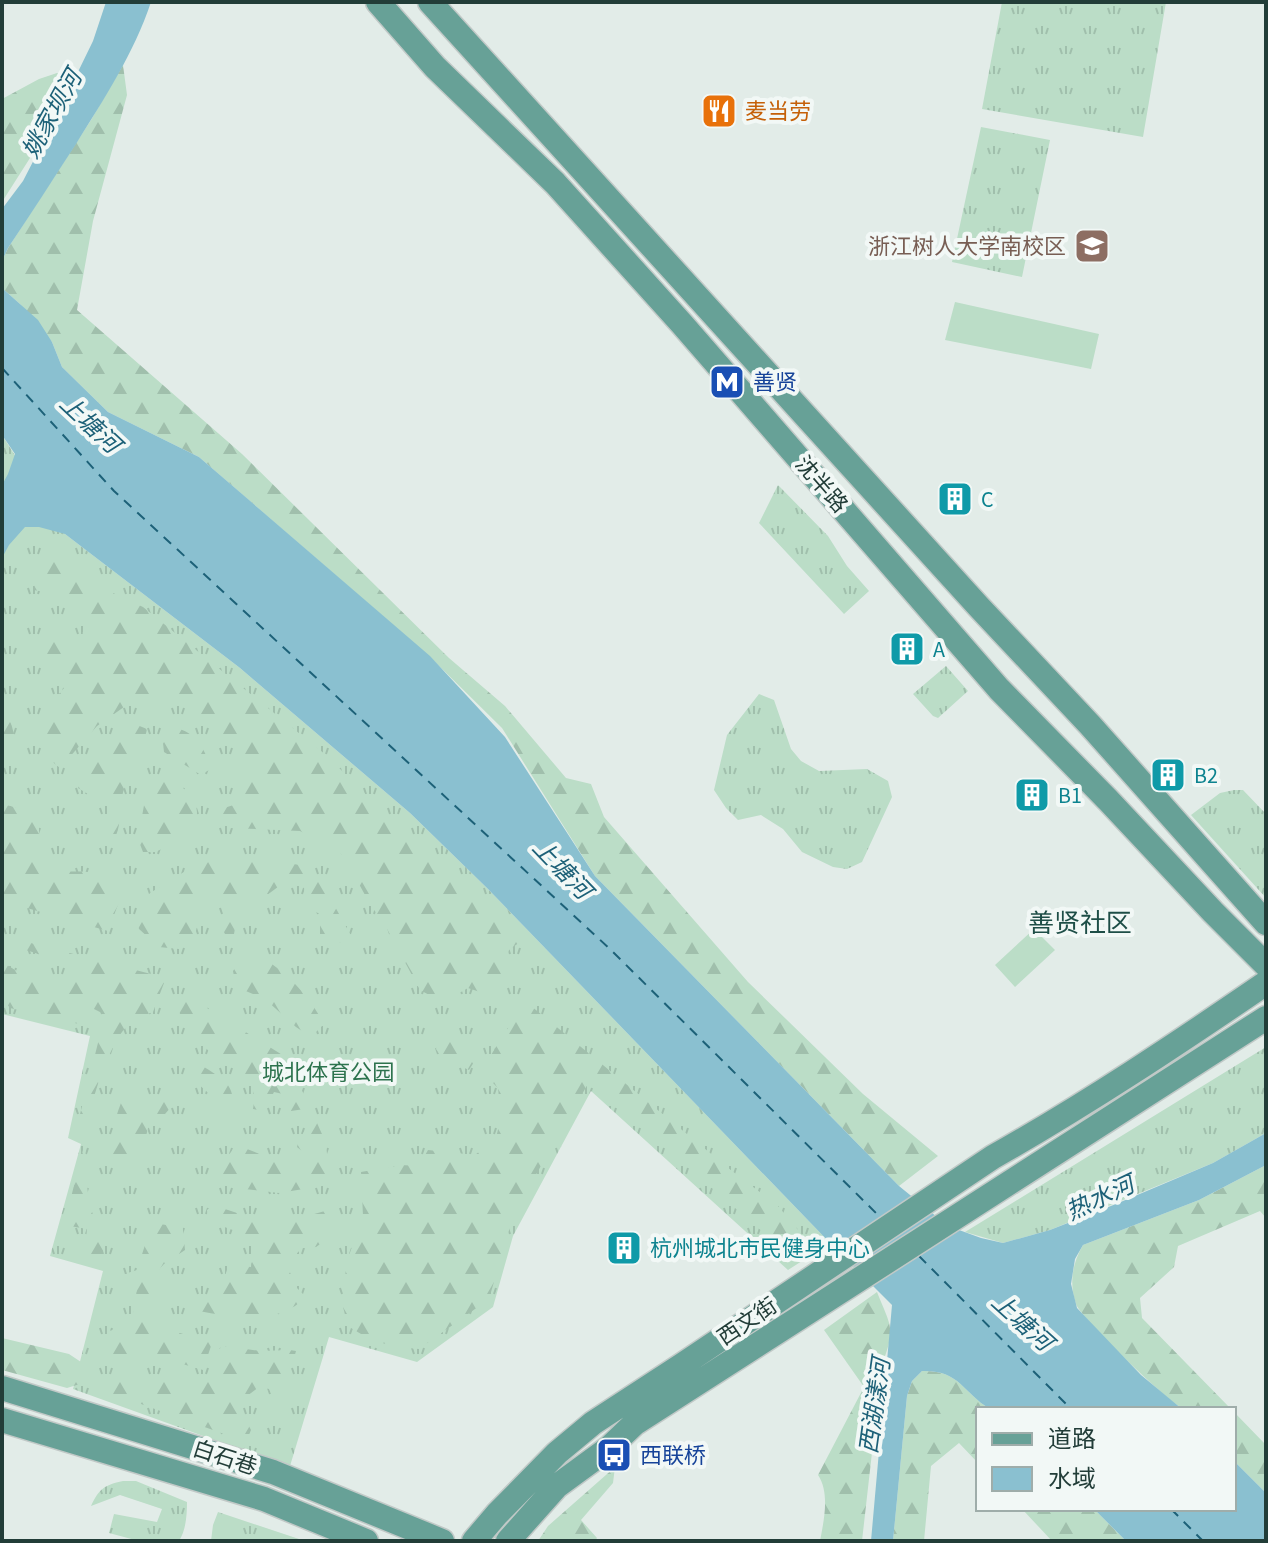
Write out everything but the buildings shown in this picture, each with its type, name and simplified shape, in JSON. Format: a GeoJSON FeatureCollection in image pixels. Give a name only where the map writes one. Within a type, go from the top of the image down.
{"type":"FeatureCollection","features":[{"type":"Feature","properties":{"kind":"main road","name":"沈半路"},"geometry":{"type":"LineString","coordinates":[[378,2],[435,67],[555,183],[782,437],[999,689],[1266,965]]}},
{"type":"Feature","properties":{"kind":"main road","name":"沈半路"},"geometry":{"type":"LineString","coordinates":[[430,2],[979,607],[1090,725],[1266,923]]}},
{"type":"Feature","properties":{"kind":"main road","name":"西文街"},"geometry":{"type":"LineString","coordinates":[[474,1541],[557,1453],[593,1423],[993,1157],[1043,1129],[1266,983]]}},
{"type":"Feature","properties":{"kind":"main road","name":"西文街"},"geometry":{"type":"LineString","coordinates":[[508,1541],[557,1486],[609,1448],[634,1424],[1266,1018]]}},
{"type":"Feature","properties":{"kind":"main road","name":"白石巷"},"geometry":{"type":"LineString","coordinates":[[2,1388],[273,1472],[442,1541]]}},
{"type":"Feature","properties":{"kind":"main road","name":"白石巷"},"geometry":{"type":"LineString","coordinates":[[2,1420],[264,1499],[366,1541]]}},
{"type":"Feature","properties":{"kind":"green space"},"geometry":{"type":"Polygon","coordinates":[[[1002,2],[1166,2],[1143,137],[982,109],[1002,2]]]}},
{"type":"Feature","properties":{"kind":"green space"},"geometry":{"type":"Polygon","coordinates":[[[123,65],[127,95],[93,221],[77,310],[242,454],[449,658],[505,706],[566,778],[591,784],[604,817],[748,982],[863,1094],[938,1156],[899,1186],[595,876],[502,728],[429,656],[199,457],[108,412],[62,367],[52,342],[2,288],[2,261],[8,248],[123,65]]]}},
{"type":"Feature","properties":{"kind":"green space"},"geometry":{"type":"Polygon","coordinates":[[[57,73],[65,75],[30,158],[2,202],[2,99],[57,73]]]}},
{"type":"Feature","properties":{"kind":"green space"},"geometry":{"type":"Polygon","coordinates":[[[981,127],[1050,140],[1022,277],[952,262],[981,127]]]}},
{"type":"Feature","properties":{"kind":"green space"},"geometry":{"type":"Polygon","coordinates":[[[955,302],[1099,334],[1091,369],[945,340],[955,302]]]}},
{"type":"Feature","properties":{"kind":"green space","name":"城北体育公园"},"geometry":{"type":"Polygon","coordinates":[[[2,435],[65,534],[240,668],[410,813],[488,889],[830,1243],[788,1270],[591,1091],[513,1236],[493,1307],[417,1362],[329,1337],[290,1466],[73,1389],[103,1271],[50,1256],[81,1144],[68,1138],[90,1036],[2,1014],[2,435]]]}},
{"type":"Feature","properties":{"kind":"green space"},"geometry":{"type":"Polygon","coordinates":[[[778,485],[828,536],[847,566],[869,591],[844,614],[759,523],[778,485]]]}},
{"type":"Feature","properties":{"kind":"green space"},"geometry":{"type":"Polygon","coordinates":[[[44,560],[59,562],[81,578],[143,607],[326,755],[447,875],[480,897],[524,939],[509,950],[499,984],[489,995],[468,988],[454,996],[433,997],[420,990],[343,855],[300,831],[230,828],[220,818],[224,808],[240,803],[234,792],[239,767],[234,745],[189,708],[163,697],[141,695],[97,726],[60,768],[49,759],[44,711],[72,679],[51,669],[42,645],[57,630],[78,639],[86,628],[77,599],[34,590],[36,570],[44,560]]]}},
{"type":"Feature","properties":{"kind":"green space"},"geometry":{"type":"Polygon","coordinates":[[[946,666],[968,691],[938,718],[913,694],[946,666]]]}},
{"type":"Feature","properties":{"kind":"green space"},"geometry":{"type":"Polygon","coordinates":[[[759,694],[774,700],[791,749],[801,761],[819,771],[867,769],[888,781],[892,797],[862,862],[847,869],[833,867],[802,852],[783,829],[761,815],[738,820],[714,790],[727,735],[759,694]]]}},
{"type":"Feature","properties":{"kind":"green space"},"geometry":{"type":"Polygon","coordinates":[[[10,719],[19,754],[2,762],[2,721],[10,719]]]}},
{"type":"Feature","properties":{"kind":"green space"},"geometry":{"type":"Polygon","coordinates":[[[137,725],[147,729],[123,792],[119,826],[114,839],[105,834],[107,802],[78,788],[97,755],[118,733],[137,725]]]}},
{"type":"Feature","properties":{"kind":"green space"},"geometry":{"type":"Polygon","coordinates":[[[169,726],[197,740],[212,768],[201,775],[164,752],[163,743],[169,726]]]}},
{"type":"Feature","properties":{"kind":"green space"},"geometry":{"type":"Polygon","coordinates":[[[161,779],[180,786],[190,794],[196,805],[196,818],[189,837],[155,852],[143,852],[138,839],[146,794],[161,779]]]}},
{"type":"Feature","properties":{"kind":"green space"},"geometry":{"type":"Polygon","coordinates":[[[1243,790],[1266,814],[1266,898],[1191,815],[1220,793],[1243,790]]]}},
{"type":"Feature","properties":{"kind":"green space"},"geometry":{"type":"Polygon","coordinates":[[[2,804],[38,813],[40,847],[56,871],[103,875],[117,885],[122,894],[108,931],[2,901],[2,804]]]}},
{"type":"Feature","properties":{"kind":"green space"},"geometry":{"type":"Polygon","coordinates":[[[225,857],[300,865],[318,876],[354,941],[336,942],[320,935],[320,914],[305,907],[304,885],[294,875],[263,898],[240,899],[234,934],[229,942],[223,930],[224,904],[203,900],[195,935],[179,949],[159,947],[139,929],[135,917],[150,893],[192,867],[225,857]]]}},
{"type":"Feature","properties":{"kind":"green space"},"geometry":{"type":"Polygon","coordinates":[[[1034,929],[1055,950],[1015,987],[995,965],[1034,929]]]}},
{"type":"Feature","properties":{"kind":"green space"},"geometry":{"type":"Polygon","coordinates":[[[27,942],[151,974],[164,983],[153,1012],[131,1022],[116,1042],[95,1093],[87,1129],[87,1185],[105,1262],[84,1259],[87,1229],[64,1225],[86,1138],[75,1134],[101,1031],[102,1013],[90,1007],[79,1024],[10,1008],[2,998],[2,962],[20,973],[67,981],[72,965],[26,950],[27,942]]]}},
{"type":"Feature","properties":{"kind":"green space"},"geometry":{"type":"Polygon","coordinates":[[[259,955],[296,985],[318,1013],[324,1024],[311,1037],[265,999],[236,987],[233,971],[243,957],[259,955]]]}},
{"type":"Feature","properties":{"kind":"green space"},"geometry":{"type":"Polygon","coordinates":[[[191,998],[284,1056],[311,1108],[291,1111],[292,1096],[274,1092],[264,1111],[253,1109],[254,1096],[248,1079],[205,1047],[182,1018],[176,1005],[191,998]]]}},
{"type":"Feature","properties":{"kind":"green space"},"geometry":{"type":"Polygon","coordinates":[[[525,1001],[778,1206],[804,1237],[787,1252],[779,1250],[772,1240],[589,1082],[514,1213],[489,1299],[419,1349],[374,1340],[348,1326],[343,1307],[347,1261],[363,1216],[361,1172],[401,1165],[419,1166],[428,1150],[475,1155],[496,1138],[501,1117],[498,1088],[481,1071],[525,1001]]]}},
{"type":"Feature","properties":{"kind":"green space"},"geometry":{"type":"Polygon","coordinates":[[[453,1033],[474,1041],[479,1054],[469,1070],[442,1058],[436,1049],[439,1039],[453,1033]]]}},
{"type":"Feature","properties":{"kind":"green space"},"geometry":{"type":"Polygon","coordinates":[[[1266,1047],[1266,1133],[1213,1163],[1050,1230],[1003,1243],[965,1232],[1266,1047]]]}},
{"type":"Feature","properties":{"kind":"green space"},"geometry":{"type":"Polygon","coordinates":[[[204,1067],[228,1086],[235,1117],[219,1115],[215,1110],[214,1098],[197,1083],[198,1071],[204,1067]]]}},
{"type":"Feature","properties":{"kind":"green space"},"geometry":{"type":"Polygon","coordinates":[[[165,1087],[177,1087],[178,1099],[165,1114],[153,1119],[140,1161],[126,1170],[110,1163],[112,1132],[121,1103],[134,1100],[146,1113],[165,1087]]]}},
{"type":"Feature","properties":{"kind":"green space"},"geometry":{"type":"Polygon","coordinates":[[[317,1123],[326,1143],[329,1176],[322,1186],[279,1193],[215,1183],[233,1149],[242,1147],[267,1157],[308,1156],[297,1147],[304,1132],[317,1123]]]}},
{"type":"Feature","properties":{"kind":"green space"},"geometry":{"type":"Polygon","coordinates":[[[1266,1165],[1266,1218],[1260,1211],[1178,1246],[1174,1267],[1140,1298],[1142,1318],[1229,1407],[1180,1407],[1173,1402],[1107,1341],[1081,1312],[1073,1289],[1076,1259],[1083,1245],[1199,1200],[1266,1165]]]}},
{"type":"Feature","properties":{"kind":"green space"},"geometry":{"type":"Polygon","coordinates":[[[213,1205],[255,1219],[293,1220],[332,1209],[330,1237],[316,1247],[302,1248],[287,1264],[295,1286],[306,1297],[295,1306],[269,1316],[241,1317],[198,1311],[197,1298],[219,1287],[229,1264],[251,1267],[252,1246],[241,1233],[208,1221],[207,1210],[213,1205]]]}},
{"type":"Feature","properties":{"kind":"green space"},"geometry":{"type":"Polygon","coordinates":[[[182,1220],[185,1250],[164,1264],[150,1279],[173,1277],[151,1324],[212,1343],[203,1370],[162,1358],[129,1364],[105,1363],[109,1331],[131,1325],[137,1289],[116,1295],[118,1276],[137,1270],[145,1245],[144,1228],[154,1223],[172,1226],[182,1220]]]}},
{"type":"Feature","properties":{"kind":"green space"},"geometry":{"type":"Polygon","coordinates":[[[877,1292],[890,1335],[882,1364],[862,1541],[820,1541],[825,1498],[818,1475],[864,1387],[824,1330],[877,1292]]]}},
{"type":"Feature","properties":{"kind":"green space"},"geometry":{"type":"Polygon","coordinates":[[[2,1338],[69,1354],[84,1364],[80,1384],[67,1388],[2,1370],[2,1338]]]}},
{"type":"Feature","properties":{"kind":"green space"},"geometry":{"type":"Polygon","coordinates":[[[226,1346],[260,1351],[296,1351],[282,1401],[274,1400],[269,1389],[259,1387],[243,1399],[242,1413],[251,1430],[246,1442],[108,1392],[110,1379],[141,1381],[157,1377],[192,1389],[224,1370],[217,1361],[218,1349],[226,1346]]]}},
{"type":"Feature","properties":{"kind":"green space"},"geometry":{"type":"Polygon","coordinates":[[[922,1371],[945,1374],[987,1407],[976,1407],[976,1461],[959,1443],[931,1466],[924,1541],[893,1541],[907,1396],[912,1381],[922,1371]]]}},
{"type":"Feature","properties":{"kind":"green space"},"geometry":{"type":"Polygon","coordinates":[[[1236,1414],[1266,1445],[1266,1493],[1236,1463],[1236,1414]]]}},
{"type":"Feature","properties":{"kind":"green space"},"geometry":{"type":"Polygon","coordinates":[[[615,1467],[613,1483],[581,1520],[597,1538],[595,1541],[538,1541],[548,1526],[615,1467]]]}},
{"type":"Feature","properties":{"kind":"green space"},"geometry":{"type":"Polygon","coordinates":[[[123,1481],[136,1481],[187,1502],[185,1527],[179,1541],[139,1541],[109,1533],[114,1514],[157,1522],[162,1509],[120,1495],[91,1506],[103,1489],[123,1481]]]}},
{"type":"Feature","properties":{"kind":"green space"},"geometry":{"type":"Polygon","coordinates":[[[1024,1511],[1096,1511],[1126,1541],[1052,1541],[1024,1511]]]}},
{"type":"Feature","properties":{"kind":"green space"},"geometry":{"type":"Polygon","coordinates":[[[218,1512],[305,1541],[211,1541],[218,1512]]]}},
{"type":"Feature","properties":{"kind":"water"},"geometry":{"type":"Polygon","coordinates":[[[106,2],[151,2],[118,75],[2,261],[2,209],[23,181],[57,115],[93,41],[106,2]]]}},
{"type":"Feature","properties":{"kind":"water","name":"上塘河"},"geometry":{"type":"Polygon","coordinates":[[[2,288],[38,320],[52,342],[62,367],[108,412],[199,457],[430,656],[505,737],[595,876],[899,1186],[948,1226],[1003,1243],[1050,1230],[1213,1163],[1266,1133],[1266,1165],[1199,1200],[1083,1245],[1075,1259],[1071,1284],[1077,1308],[1141,1375],[1180,1407],[987,1407],[953,1378],[922,1371],[912,1381],[907,1396],[893,1541],[871,1541],[892,1305],[488,889],[410,813],[240,668],[65,534],[39,527],[25,527],[2,558],[2,485],[15,454],[2,435],[2,288]]]}},
{"type":"Feature","properties":{"kind":"water"},"geometry":{"type":"Polygon","coordinates":[[[1236,1463],[1266,1493],[1266,1541],[1126,1541],[1096,1511],[1236,1511],[1236,1463]]]}},
{"type":"Feature","properties":{"kind":"ferry route"},"geometry":{"type":"LineString","coordinates":[[2,368],[114,491],[610,949],[881,1218]]}},
{"type":"Feature","properties":{"kind":"ferry route"},"geometry":{"type":"LineString","coordinates":[[919,1256],[1069,1407]]}},
{"type":"Feature","properties":{"kind":"ferry route"},"geometry":{"type":"LineString","coordinates":[[1173,1511],[1203,1541]]}},
{"type":"Feature","properties":{"kind":"place","name":"麦当劳"},"geometry":{"type":"Point","coordinates":[719,111]}},
{"type":"Feature","properties":{"kind":"place","name":"浙江树人大学南校区"},"geometry":{"type":"Point","coordinates":[1092,246]}},
{"type":"Feature","properties":{"kind":"place","name":"善贤"},"geometry":{"type":"Point","coordinates":[727,382]}},
{"type":"Feature","properties":{"kind":"place","name":"C"},"geometry":{"type":"Point","coordinates":[955,499]}},
{"type":"Feature","properties":{"kind":"place","name":"A"},"geometry":{"type":"Point","coordinates":[907,649]}},
{"type":"Feature","properties":{"kind":"place","name":"B2"},"geometry":{"type":"Point","coordinates":[1168,775]}},
{"type":"Feature","properties":{"kind":"place","name":"B1"},"geometry":{"type":"Point","coordinates":[1032,795]}},
{"type":"Feature","properties":{"kind":"place","name":"杭州城北市民健身中心"},"geometry":{"type":"Point","coordinates":[624,1248]}},
{"type":"Feature","properties":{"kind":"place","name":"西联桥"},"geometry":{"type":"Point","coordinates":[614,1455]}},
{"type":"Feature","properties":{"kind":"district","name":"善贤社区"},"geometry":{"type":"Point","coordinates":[1080,923]}},
{"type":"Feature","properties":{"kind":"water label","name":"姚家坝河"},"geometry":{"type":"Point","coordinates":[52,114]}},
{"type":"Feature","properties":{"kind":"water label","name":"热水河"},"geometry":{"type":"Point","coordinates":[1100,1198]}},
{"type":"Feature","properties":{"kind":"water label","name":"西湖漾河"},"geometry":{"type":"Point","coordinates":[875,1406]}}]}
